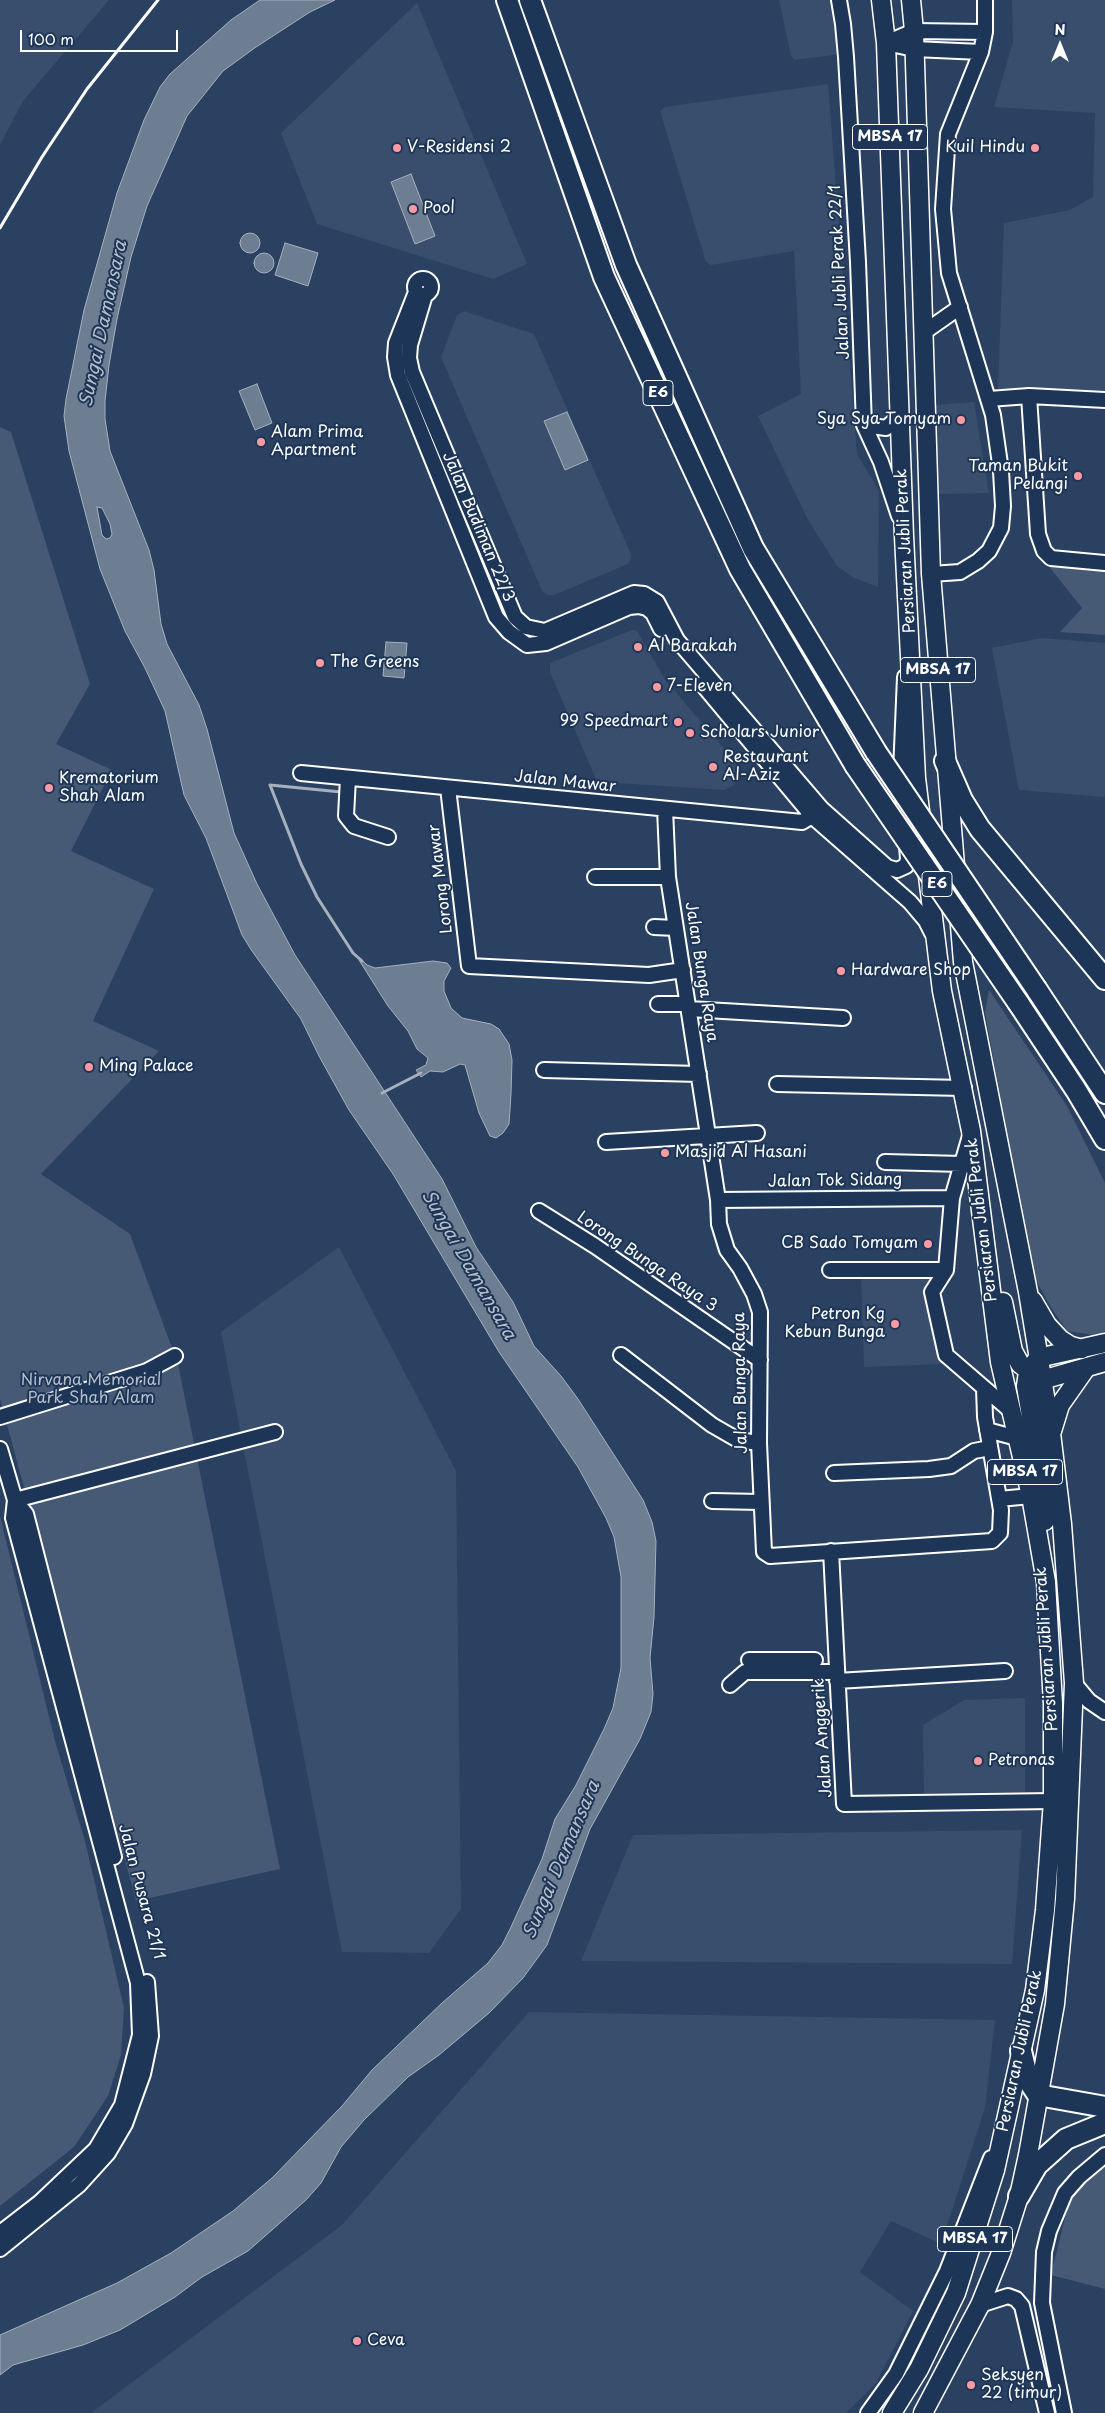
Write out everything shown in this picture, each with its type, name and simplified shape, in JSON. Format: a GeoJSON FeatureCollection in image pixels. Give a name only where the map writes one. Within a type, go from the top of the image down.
{"type":"FeatureCollection","features":[{"type":"Feature","properties":{"kind":"highway","name":"E6"},"geometry":{"type":"LineString","coordinates":[[507,0],[604,277],[740,569],[856,765],[1019,1004],[1076,1090],[1105,1140]]}},
{"type":"Feature","properties":{"kind":"highway","name":"E6"},"geometry":{"type":"LineString","coordinates":[[530,0],[626,265],[753,548],[876,752],[1105,1093]]}},
{"type":"Feature","properties":{"kind":"highway"},"geometry":{"type":"LineString","coordinates":[[945,761],[962,800],[980,829],[1105,979]]}},
{"type":"Feature","properties":{"kind":"highway"},"geometry":{"type":"LineString","coordinates":[[1021,2051],[1028,2080],[1038,2095],[1105,2108]]}},
{"type":"Feature","properties":{"kind":"highway"},"geometry":{"type":"LineString","coordinates":[[1019,2196],[1037,2165],[1055,2148],[1066,2139],[1105,2123]]}},
{"type":"Feature","properties":{"kind":"main road","name":"Persiaran Jubli Perak"},"geometry":{"type":"LineString","coordinates":[[881,0],[886,43],[904,536],[916,778],[939,950],[942,991],[964,1088],[971,1131],[1000,1362],[1031,1496],[1046,1582],[1053,1704],[1053,1801],[1045,1910],[1035,1990],[995,2170],[956,2293],[919,2370],[892,2413]]}},
{"type":"Feature","properties":{"kind":"main road","name":"Persiaran Jubli Perak"},"geometry":{"type":"LineString","coordinates":[[911,0],[914,30],[931,574],[963,962],[1028,1292],[1036,1370],[1051,1433],[1062,1524],[1074,1683],[1065,1899],[1055,2004],[1019,2196],[1001,2253],[980,2305],[923,2413]]}},
{"type":"Feature","properties":{"kind":"main road"},"geometry":{"type":"LineString","coordinates":[[985,1252],[1000,1286],[1013,1350],[1020,1364],[1036,1370],[1086,1368],[1105,1362]]}},
{"type":"Feature","properties":{"kind":"main road"},"geometry":{"type":"LineString","coordinates":[[1028,1292],[1047,1325],[1060,1339],[1082,1350]]}},
{"type":"Feature","properties":{"kind":"main road"},"geometry":{"type":"LineString","coordinates":[[1046,1582],[1047,1544],[1042,1483],[1026,1386],[1036,1370],[1082,1350],[1105,1343]]}},
{"type":"Feature","properties":{"kind":"main road"},"geometry":{"type":"LineString","coordinates":[[1051,1433],[1060,1405],[1086,1368]]}},
{"type":"Feature","properties":{"kind":"street","name":"Jalan Jubli Perak 22/1"},"geometry":{"type":"LineString","coordinates":[[838,0],[844,32],[857,252],[864,419],[891,488],[904,536]]}},
{"type":"Feature","properties":{"kind":"street"},"geometry":{"type":"LineString","coordinates":[[931,574],[960,572],[978,561],[989,551],[1001,528],[1003,506],[1001,471],[989,400],[949,273],[944,241],[943,209],[948,134],[981,52],[985,32],[985,0]]}},
{"type":"Feature","properties":{"kind":"street"},"geometry":{"type":"LineString","coordinates":[[886,43],[914,30],[985,32]]}},
{"type":"Feature","properties":{"kind":"street"},"geometry":{"type":"LineString","coordinates":[[886,43],[914,49],[981,52]]}},
{"type":"Feature","properties":{"kind":"street","name":"Jalan Budiman 22/3"},"geometry":{"type":"LineString","coordinates":[[421,293],[396,343],[395,357],[398,375],[496,618],[519,640],[527,645],[534,645],[546,643],[629,607],[639,606],[647,608],[653,613],[669,644],[817,813]]}},
{"type":"Feature","properties":{"kind":"street"},"geometry":{"type":"LineString","coordinates":[[922,333],[960,307]]}},
{"type":"Feature","properties":{"kind":"street"},"geometry":{"type":"LineString","coordinates":[[989,400],[1029,396],[1105,400]]}},
{"type":"Feature","properties":{"kind":"street"},"geometry":{"type":"LineString","coordinates":[[1029,396],[1038,534],[1044,551],[1051,558],[1105,562]]}},
{"type":"Feature","properties":{"kind":"street"},"geometry":{"type":"LineString","coordinates":[[864,419],[886,428],[900,416]]}},
{"type":"Feature","properties":{"kind":"street"},"geometry":{"type":"LineString","coordinates":[[817,813],[887,867],[897,870],[906,866],[908,859],[900,772],[902,703],[909,619]]}},
{"type":"Feature","properties":{"kind":"street","name":"Jalan Mawar"},"geometry":{"type":"LineString","coordinates":[[301,774],[802,822],[817,813]]}},
{"type":"Feature","properties":{"kind":"street"},"geometry":{"type":"LineString","coordinates":[[348,778],[346,816],[354,826],[388,837]]}},
{"type":"Feature","properties":{"kind":"street","name":"Lorong Mawar"},"geometry":{"type":"LineString","coordinates":[[448,788],[469,966],[649,975],[683,970]]}},
{"type":"Feature","properties":{"kind":"street","name":"Jalan Bunga Raya"},"geometry":{"type":"LineString","coordinates":[[665,809],[668,877],[718,1200],[719,1224],[727,1250],[740,1268],[754,1294],[760,1312],[760,1443],[764,1552],[770,1556],[992,1541],[1000,1533],[1002,1524],[990,1448],[984,1388]]}},
{"type":"Feature","properties":{"kind":"street"},"geometry":{"type":"LineString","coordinates":[[817,813],[910,902],[926,921],[939,950]]}},
{"type":"Feature","properties":{"kind":"street"},"geometry":{"type":"LineString","coordinates":[[595,877],[668,877]]}},
{"type":"Feature","properties":{"kind":"street"},"geometry":{"type":"LineString","coordinates":[[654,927],[676,928]]}},
{"type":"Feature","properties":{"kind":"street"},"geometry":{"type":"LineString","coordinates":[[658,1004],[843,1018]]}},
{"type":"Feature","properties":{"kind":"street"},"geometry":{"type":"LineString","coordinates":[[544,1070],[699,1074]]}},
{"type":"Feature","properties":{"kind":"street"},"geometry":{"type":"LineString","coordinates":[[777,1084],[964,1088]]}},
{"type":"Feature","properties":{"kind":"street"},"geometry":{"type":"LineString","coordinates":[[971,1131],[952,1198],[946,1270],[932,1292],[946,1354],[1012,1412]]}},
{"type":"Feature","properties":{"kind":"street"},"geometry":{"type":"LineString","coordinates":[[606,1142],[757,1133]]}},
{"type":"Feature","properties":{"kind":"street"},"geometry":{"type":"LineString","coordinates":[[885,1162],[962,1164]]}},
{"type":"Feature","properties":{"kind":"street","name":"Jalan Tok Sidang"},"geometry":{"type":"LineString","coordinates":[[718,1200],[952,1198]]}},
{"type":"Feature","properties":{"kind":"street","name":"Lorong Bunga Raya 3"},"geometry":{"type":"LineString","coordinates":[[539,1211],[596,1246],[760,1360]]}},
{"type":"Feature","properties":{"kind":"street"},"geometry":{"type":"LineString","coordinates":[[830,1270],[946,1270]]}},
{"type":"Feature","properties":{"kind":"street"},"geometry":{"type":"LineString","coordinates":[[621,1354],[712,1424],[738,1440],[760,1443]]}},
{"type":"Feature","properties":{"kind":"street"},"geometry":{"type":"LineString","coordinates":[[0,1417],[147,1371],[175,1356]]}},
{"type":"Feature","properties":{"kind":"street"},"geometry":{"type":"LineString","coordinates":[[988,1430],[1017,1438]]}},
{"type":"Feature","properties":{"kind":"street"},"geometry":{"type":"LineString","coordinates":[[15,1500],[274,1432]]}},
{"type":"Feature","properties":{"kind":"street"},"geometry":{"type":"LineString","coordinates":[[834,1474],[951,1466],[974,1450],[990,1448]]}},
{"type":"Feature","properties":{"kind":"street","name":"Jalan Pusara 21/1"},"geometry":{"type":"LineString","coordinates":[[0,1449],[15,1500],[14,1518],[138,1983],[140,2035],[122,2104],[96,2149],[39,2203],[0,2233]]}},
{"type":"Feature","properties":{"kind":"street"},"geometry":{"type":"LineString","coordinates":[[999,1499],[1031,1496]]}},
{"type":"Feature","properties":{"kind":"street","name":"Jalan Pusara 21/1"},"geometry":{"type":"LineString","coordinates":[[0,2248],[79,2185],[108,2153],[128,2116],[143,2074],[151,2036],[147,1981],[26,1514],[15,1500]]}},
{"type":"Feature","properties":{"kind":"street"},"geometry":{"type":"LineString","coordinates":[[712,1501],[761,1502]]}},
{"type":"Feature","properties":{"kind":"street","name":"Jalan Anggerik"},"geometry":{"type":"LineString","coordinates":[[831,1552],[844,1804],[1053,1801]]}},
{"type":"Feature","properties":{"kind":"street"},"geometry":{"type":"LineString","coordinates":[[750,1660],[797,1666],[837,1676],[1005,1671]]}},
{"type":"Feature","properties":{"kind":"street"},"geometry":{"type":"LineString","coordinates":[[730,1685],[746,1672],[797,1666],[815,1660]]}},
{"type":"Feature","properties":{"kind":"street"},"geometry":{"type":"LineString","coordinates":[[1074,1683],[1089,1701],[1105,1712]]}},
{"type":"Feature","properties":{"kind":"street"},"geometry":{"type":"LineString","coordinates":[[868,2413],[896,2374],[947,2271],[1007,2116]]}},
{"type":"Feature","properties":{"kind":"street"},"geometry":{"type":"LineString","coordinates":[[1064,2413],[1042,2303],[1044,2252],[1049,2231],[1065,2193],[1079,2177],[1105,2154]]}},
{"type":"Feature","properties":{"kind":"street"},"geometry":{"type":"LineString","coordinates":[[980,2305],[1008,2296],[1016,2299],[1022,2306],[1047,2413]]}},
{"type":"Feature","properties":{"kind":"shaded area"},"geometry":{"type":"Polygon","coordinates":[[[0,0],[109,0],[23,101],[0,145],[0,0]]]}},
{"type":"Feature","properties":{"kind":"shaded area"},"geometry":{"type":"Polygon","coordinates":[[[779,0],[834,0],[841,54],[794,60],[791,56],[779,0]]]}},
{"type":"Feature","properties":{"kind":"shaded area"},"geometry":{"type":"Polygon","coordinates":[[[1012,0],[1105,0],[1105,392],[998,389],[1004,223],[1070,210],[1093,197],[1095,113],[994,107],[1013,42],[1012,0]]]}},
{"type":"Feature","properties":{"kind":"shaded area","name":"V-Residensi 2"},"geometry":{"type":"Polygon","coordinates":[[[417,3],[527,264],[493,279],[317,224],[281,133],[417,3]]]}},
{"type":"Feature","properties":{"kind":"shaded area"},"geometry":{"type":"Polygon","coordinates":[[[828,84],[857,454],[879,491],[878,587],[854,578],[837,566],[807,518],[758,416],[801,394],[794,251],[711,265],[706,262],[660,111],[665,107],[828,84]]]}},
{"type":"Feature","properties":{"kind":"shaded area"},"geometry":{"type":"Polygon","coordinates":[[[464,311],[534,334],[631,554],[628,564],[554,595],[547,595],[542,591],[441,357],[457,315],[464,311]]]}},
{"type":"Feature","properties":{"kind":"shaded area"},"geometry":{"type":"Polygon","coordinates":[[[974,402],[989,493],[938,494],[935,405],[974,402]]]}},
{"type":"Feature","properties":{"kind":"shaded area"},"geometry":{"type":"Polygon","coordinates":[[[632,630],[637,631],[666,681],[740,767],[734,785],[725,790],[601,782],[595,777],[550,672],[550,663],[632,630]]]}},
{"type":"Feature","properties":{"kind":"shaded area"},"geometry":{"type":"Polygon","coordinates":[[[1042,638],[1105,643],[1105,797],[1019,790],[992,648],[1042,638]]]}},
{"type":"Feature","properties":{"kind":"shaded area"},"geometry":{"type":"Polygon","coordinates":[[[339,1247],[456,1471],[461,1909],[429,1953],[342,1952],[221,1332],[339,1247]]]}},
{"type":"Feature","properties":{"kind":"shaded area"},"geometry":{"type":"Polygon","coordinates":[[[861,1272],[926,1272],[944,1364],[864,1367],[861,1272]]]}},
{"type":"Feature","properties":{"kind":"shaded area"},"geometry":{"type":"Polygon","coordinates":[[[1025,1698],[1025,1792],[924,1793],[923,1725],[964,1700],[1025,1698]]]}},
{"type":"Feature","properties":{"kind":"shaded area"},"geometry":{"type":"Polygon","coordinates":[[[1022,1830],[1012,1964],[581,1961],[633,1835],[1022,1830]]]}},
{"type":"Feature","properties":{"kind":"shaded area"},"geometry":{"type":"Polygon","coordinates":[[[529,2012],[995,2020],[985,2108],[941,2244],[891,2221],[860,2272],[913,2311],[876,2383],[846,2413],[91,2413],[342,2225],[529,2012]]]}},
{"type":"Feature","properties":{"kind":"green space","name":"Nirvana Memorial Park Shah Alam"},"geometry":{"type":"Polygon","coordinates":[[[0,427],[11,432],[90,684],[56,744],[112,770],[71,851],[154,889],[93,1021],[159,1051],[41,1174],[130,1234],[178,1364],[280,1869],[136,1901],[0,1399],[0,427]]]}},
{"type":"Feature","properties":{"kind":"green space"},"geometry":{"type":"Polygon","coordinates":[[[1047,564],[1105,568],[1105,635],[1060,632],[1082,608],[1047,564]]]}},
{"type":"Feature","properties":{"kind":"green space"},"geometry":{"type":"Polygon","coordinates":[[[989,990],[1067,1106],[1105,1183],[1105,1332],[1093,1335],[1067,1331],[1033,1275],[985,1013],[989,990]]]}},
{"type":"Feature","properties":{"kind":"green space"},"geometry":{"type":"Polygon","coordinates":[[[0,1516],[55,1741],[85,1841],[124,2008],[121,2055],[108,2096],[74,2147],[0,2206],[0,1516]]]}},
{"type":"Feature","properties":{"kind":"green space"},"geometry":{"type":"Polygon","coordinates":[[[1105,2165],[1105,2289],[1051,2275],[1070,2197],[1099,2168],[1105,2165]]]}},
{"type":"Feature","properties":{"kind":"water","name":"Sungai Damansara"},"geometry":{"type":"Polygon","coordinates":[[[260,0],[335,0],[310,12],[223,71],[187,116],[147,206],[131,257],[117,319],[105,401],[105,419],[110,451],[149,550],[154,570],[161,624],[167,644],[199,705],[234,833],[257,884],[295,955],[442,1179],[476,1247],[513,1302],[534,1346],[561,1376],[578,1399],[643,1500],[652,1522],[656,1541],[654,1617],[650,1658],[653,1694],[651,1712],[640,1739],[590,1829],[547,1945],[523,1978],[489,2013],[439,2055],[408,2077],[364,2120],[341,2147],[321,2183],[306,2200],[248,2251],[202,2277],[175,2297],[120,2330],[83,2345],[13,2365],[0,2375],[0,2335],[117,2283],[171,2253],[233,2211],[272,2178],[342,2106],[372,2070],[442,2003],[488,1963],[502,1945],[511,1927],[542,1859],[555,1819],[576,1785],[604,1729],[613,1708],[621,1668],[621,1577],[614,1537],[606,1518],[578,1467],[499,1352],[393,1174],[349,1110],[301,1019],[242,935],[206,838],[184,795],[165,711],[125,631],[100,569],[69,451],[64,416],[84,310],[117,193],[144,120],[160,87],[170,74],[231,20],[260,0]],[[97,507],[102,535],[106,539],[110,538],[112,534],[110,524],[102,508],[97,507]]]}},
{"type":"Feature","properties":{"kind":"water","name":"Pool"},"geometry":{"type":"Polygon","coordinates":[[[411,174],[435,236],[415,244],[391,182],[411,174]]]}},
{"type":"Feature","properties":{"kind":"water"},"geometry":{"type":"Polygon","coordinates":[[[246,233],[254,233],[260,239],[260,247],[254,253],[246,253],[240,247],[240,239],[246,233]]]}},
{"type":"Feature","properties":{"kind":"water"},"geometry":{"type":"Polygon","coordinates":[[[285,243],[318,253],[308,286],[275,275],[285,243]]]}},
{"type":"Feature","properties":{"kind":"water"},"geometry":{"type":"Polygon","coordinates":[[[264,253],[271,256],[274,263],[271,270],[264,273],[257,270],[254,263],[257,256],[264,253]]]}},
{"type":"Feature","properties":{"kind":"water"},"geometry":{"type":"Polygon","coordinates":[[[257,384],[272,423],[255,430],[239,391],[257,384]]]}},
{"type":"Feature","properties":{"kind":"water"},"geometry":{"type":"Polygon","coordinates":[[[567,412],[588,460],[565,470],[544,421],[567,412]]]}},
{"type":"Feature","properties":{"kind":"water"},"geometry":{"type":"Polygon","coordinates":[[[386,642],[407,643],[404,678],[383,676],[386,642]]]}},
{"type":"Feature","properties":{"kind":"water"},"geometry":{"type":"Polygon","coordinates":[[[361,959],[367,965],[375,968],[433,961],[447,963],[451,968],[444,981],[444,991],[451,1008],[462,1018],[491,1024],[499,1029],[509,1044],[512,1060],[509,1124],[503,1133],[496,1138],[490,1136],[479,1113],[465,1065],[460,1064],[443,1072],[430,1071],[421,1077],[416,1070],[426,1065],[428,1058],[417,1049],[408,1031],[388,1006],[359,960],[361,959]]]}},
{"type":"Feature","properties":{"kind":"waterway"},"geometry":{"type":"LineString","coordinates":[[341,792],[270,785],[301,864],[317,897],[353,953],[362,961]]}},
{"type":"Feature","properties":{"kind":"waterway"},"geometry":{"type":"LineString","coordinates":[[382,1093],[421,1073]]}},
{"type":"Feature","properties":{"kind":"railway"},"geometry":{"type":"LineString","coordinates":[[0,228],[42,157],[87,89],[158,0]]}},
{"type":"Feature","properties":{"kind":"place","name":"V-Residensi 2"},"geometry":{"type":"Point","coordinates":[397,148]}},
{"type":"Feature","properties":{"kind":"place","name":"Kuil Hindu"},"geometry":{"type":"Point","coordinates":[1035,148]}},
{"type":"Feature","properties":{"kind":"place","name":"Pool"},"geometry":{"type":"Point","coordinates":[413,209]}},
{"type":"Feature","properties":{"kind":"place","name":"Sya Sya Tomyam"},"geometry":{"type":"Point","coordinates":[961,420]}},
{"type":"Feature","properties":{"kind":"place","name":"Alam Prima Apartment"},"geometry":{"type":"Point","coordinates":[261,442]}},
{"type":"Feature","properties":{"kind":"place","name":"Taman Bukit Pelangi"},"geometry":{"type":"Point","coordinates":[1078,476]}},
{"type":"Feature","properties":{"kind":"place","name":"Al Barakah"},"geometry":{"type":"Point","coordinates":[638,647]}},
{"type":"Feature","properties":{"kind":"place","name":"The Greens"},"geometry":{"type":"Point","coordinates":[320,663]}},
{"type":"Feature","properties":{"kind":"place","name":"7-Eleven"},"geometry":{"type":"Point","coordinates":[657,687]}},
{"type":"Feature","properties":{"kind":"place","name":"99 Speedmart"},"geometry":{"type":"Point","coordinates":[678,722]}},
{"type":"Feature","properties":{"kind":"place","name":"Scholars Junior"},"geometry":{"type":"Point","coordinates":[690,733]}},
{"type":"Feature","properties":{"kind":"place","name":"Restaurant Al-Aziz"},"geometry":{"type":"Point","coordinates":[713,767]}},
{"type":"Feature","properties":{"kind":"place","name":"Krematorium Shah Alam"},"geometry":{"type":"Point","coordinates":[49,788]}},
{"type":"Feature","properties":{"kind":"place","name":"Hardware Shop"},"geometry":{"type":"Point","coordinates":[841,971]}},
{"type":"Feature","properties":{"kind":"place","name":"Ming Palace"},"geometry":{"type":"Point","coordinates":[89,1067]}},
{"type":"Feature","properties":{"kind":"place","name":"Masjid Al Hasani"},"geometry":{"type":"Point","coordinates":[665,1153]}},
{"type":"Feature","properties":{"kind":"place","name":"CB Sado Tomyam"},"geometry":{"type":"Point","coordinates":[928,1244]}},
{"type":"Feature","properties":{"kind":"place","name":"Petron Kg Kebun Bunga"},"geometry":{"type":"Point","coordinates":[895,1324]}},
{"type":"Feature","properties":{"kind":"place","name":"Petronas"},"geometry":{"type":"Point","coordinates":[978,1761]}},
{"type":"Feature","properties":{"kind":"place","name":"Ceva"},"geometry":{"type":"Point","coordinates":[357,2341]}},
{"type":"Feature","properties":{"kind":"place","name":"Seksyen 22 (timur)"},"geometry":{"type":"Point","coordinates":[971,2385]}}]}
